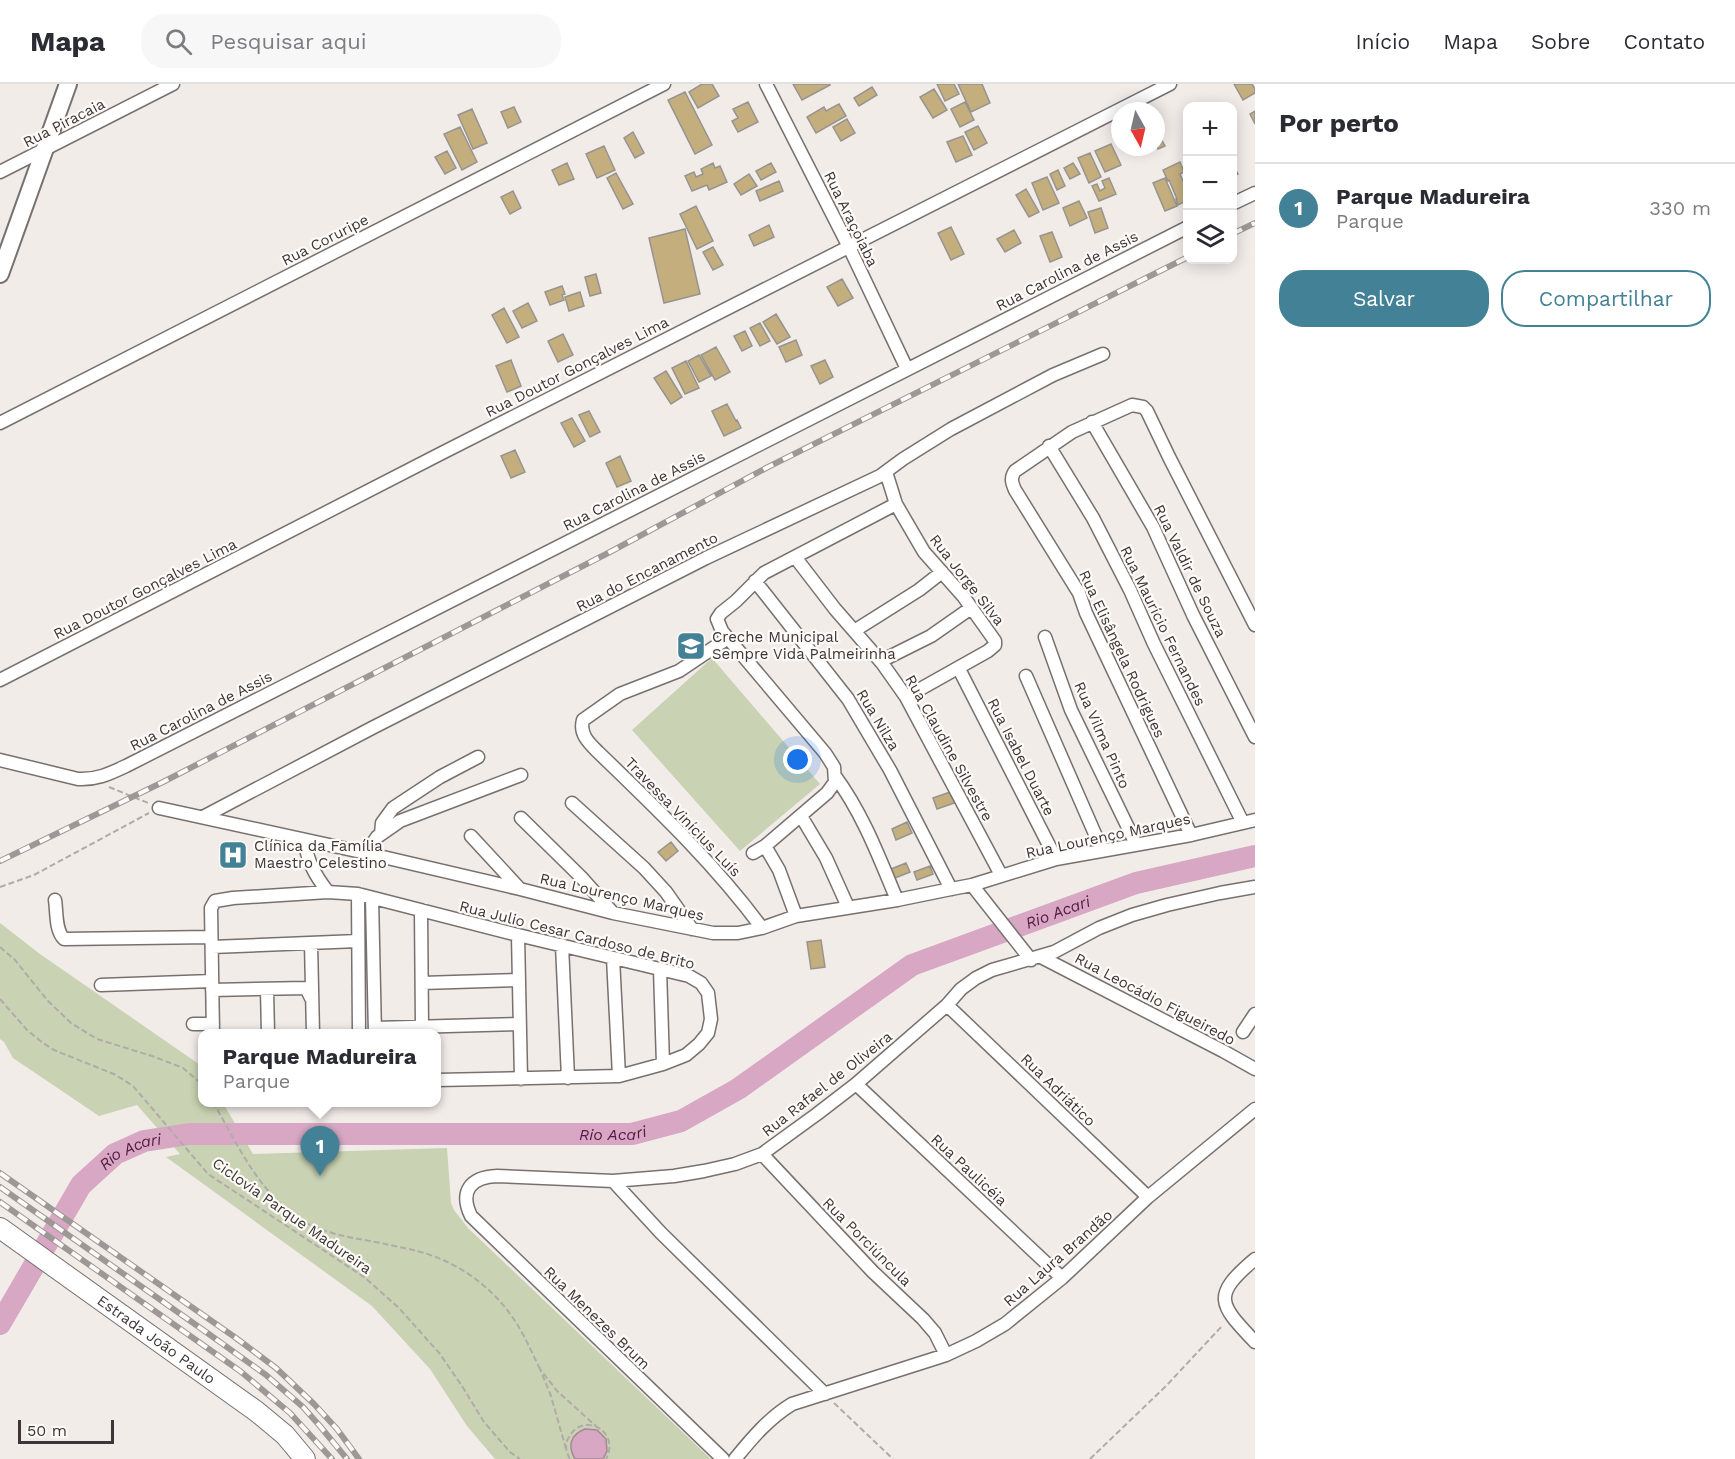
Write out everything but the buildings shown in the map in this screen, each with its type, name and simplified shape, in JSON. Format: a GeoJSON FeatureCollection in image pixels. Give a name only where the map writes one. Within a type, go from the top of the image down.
{"type":"FeatureCollection","features":[{"type":"Feature","properties":{"kind":"main road","name":"Estrada João Paulo"},"geometry":{"type":"LineString","coordinates":[[6,1236],[59,1269],[256,1411],[285,1435],[305,1459]]}},
{"type":"Feature","properties":{"kind":"street"},"geometry":{"type":"LineString","coordinates":[[0,274],[68,84]]}},
{"type":"Feature","properties":{"kind":"street","name":"Rua Piracaia"},"geometry":{"type":"LineString","coordinates":[[0,172],[173,84]]}},
{"type":"Feature","properties":{"kind":"street","name":"Rua Coruripe"},"geometry":{"type":"LineString","coordinates":[[0,423],[664,84]]}},
{"type":"Feature","properties":{"kind":"street","name":"Rua Araçoiaba"},"geometry":{"type":"LineString","coordinates":[[766,84],[849,247],[907,369]]}},
{"type":"Feature","properties":{"kind":"street","name":"Rua Doutor Gonçalves Lima"},"geometry":{"type":"LineString","coordinates":[[0,680],[450,448],[1170,84]]}},
{"type":"Feature","properties":{"kind":"street"},"geometry":{"type":"LineString","coordinates":[[1237,202],[1255,193]]}},
{"type":"Feature","properties":{"kind":"street","name":"Rua Carolina de Assis"},"geometry":{"type":"LineString","coordinates":[[93,780],[126,766],[1183,230]]}},
{"type":"Feature","properties":{"kind":"street","name":"Rua do Encanamento"},"geometry":{"type":"LineString","coordinates":[[203,817],[697,562],[848,492],[886,472],[951,429],[1053,375],[1103,354]]}},
{"type":"Feature","properties":{"kind":"street"},"geometry":{"type":"LineString","coordinates":[[1049,446],[1092,422],[1132,405],[1143,407],[1255,625]]}},
{"type":"Feature","properties":{"kind":"street","name":"Rua Valdir de Souza"},"geometry":{"type":"LineString","coordinates":[[1092,422],[1153,527],[1193,615],[1255,737]]}},
{"type":"Feature","properties":{"kind":"street","name":"Rua Elisângela Rodrigues"},"geometry":{"type":"LineString","coordinates":[[1049,446],[1015,471],[1011,479],[1015,490],[1079,593],[1086,613],[1191,835]]}},
{"type":"Feature","properties":{"kind":"street","name":"Rua Maurício Fernandes"},"geometry":{"type":"LineString","coordinates":[[1049,446],[1093,518],[1119,567],[1154,644],[1249,821]]}},
{"type":"Feature","properties":{"kind":"street","name":"Rua Jorge Silva"},"geometry":{"type":"LineString","coordinates":[[886,472],[896,504],[924,552],[971,608],[995,641],[992,648],[959,669]]}},
{"type":"Feature","properties":{"kind":"street"},"geometry":{"type":"LineString","coordinates":[[753,853],[765,846],[833,787],[834,767],[825,753],[728,638],[717,619],[764,573],[896,504]]}},
{"type":"Feature","properties":{"kind":"street","name":"Rua Claudine Silvestre"},"geometry":{"type":"LineString","coordinates":[[795,557],[906,697],[1001,875]]}},
{"type":"Feature","properties":{"kind":"street"},"geometry":{"type":"LineString","coordinates":[[854,631],[942,572]]}},
{"type":"Feature","properties":{"kind":"street","name":"Rua Nilza"},"geometry":{"type":"LineString","coordinates":[[755,581],[848,699],[885,761],[951,889]]}},
{"type":"Feature","properties":{"kind":"street"},"geometry":{"type":"LineString","coordinates":[[880,662],[931,636],[971,608]]}},
{"type":"Feature","properties":{"kind":"street","name":"Rua Vilma Pinto"},"geometry":{"type":"LineString","coordinates":[[1045,637],[1071,710],[1136,844]]}},
{"type":"Feature","properties":{"kind":"street","name":"Travessa Vinícius Luís"},"geometry":{"type":"LineString","coordinates":[[728,638],[679,671],[620,694],[583,720],[581,729],[598,752],[721,875],[762,928]]}},
{"type":"Feature","properties":{"kind":"street"},"geometry":{"type":"LineString","coordinates":[[906,697],[959,669]]}},
{"type":"Feature","properties":{"kind":"street","name":"Rua Isabel Duarte"},"geometry":{"type":"LineString","coordinates":[[959,669],[1056,859]]}},
{"type":"Feature","properties":{"kind":"street"},"geometry":{"type":"LineString","coordinates":[[1026,676],[1102,850]]}},
{"type":"Feature","properties":{"kind":"street"},"geometry":{"type":"LineString","coordinates":[[381,834],[382,823],[393,808],[440,777],[478,757]]}},
{"type":"Feature","properties":{"kind":"street"},"geometry":{"type":"LineString","coordinates":[[0,760],[78,779],[93,780]]}},
{"type":"Feature","properties":{"kind":"street"},"geometry":{"type":"LineString","coordinates":[[366,853],[377,837],[400,821],[520,775]]}},
{"type":"Feature","properties":{"kind":"street"},"geometry":{"type":"LineString","coordinates":[[835,776],[850,796],[897,900]]}},
{"type":"Feature","properties":{"kind":"street"},"geometry":{"type":"LineString","coordinates":[[572,802],[644,868],[666,892],[692,929]]}},
{"type":"Feature","properties":{"kind":"street","name":"Rua Lourenço Marques"},"geometry":{"type":"LineString","coordinates":[[159,807],[366,853],[613,913],[713,933],[738,933],[762,928],[796,916],[972,885],[1056,859],[1191,835],[1249,821]]}},
{"type":"Feature","properties":{"kind":"street"},"geometry":{"type":"LineString","coordinates":[[801,816],[826,858],[848,907]]}},
{"type":"Feature","properties":{"kind":"street"},"geometry":{"type":"LineString","coordinates":[[521,818],[581,877],[613,913]]}},
{"type":"Feature","properties":{"kind":"street"},"geometry":{"type":"LineString","coordinates":[[471,836],[520,889]]}},
{"type":"Feature","properties":{"kind":"street"},"geometry":{"type":"LineString","coordinates":[[304,840],[315,877],[328,892]]}},
{"type":"Feature","properties":{"kind":"street"},"geometry":{"type":"LineString","coordinates":[[765,846],[779,870],[796,916]]}},
{"type":"Feature","properties":{"kind":"street"},"geometry":{"type":"LineString","coordinates":[[972,885],[1023,948],[1036,958]]}},
{"type":"Feature","properties":{"kind":"street","name":"Rua Rafael de Oliveira"},"geometry":{"type":"LineString","coordinates":[[468,1190],[473,1182],[487,1176],[614,1181],[704,1171],[735,1164],[762,1154],[856,1084],[976,978],[992,970],[1054,952],[1099,928],[1132,915],[1220,892],[1255,887]]}},
{"type":"Feature","properties":{"kind":"street","name":"Rua Julio Cesar Cardoso de Brito"},"geometry":{"type":"LineString","coordinates":[[213,1029],[211,908],[215,901],[233,897],[328,892],[358,894],[519,936],[689,976],[701,983],[708,993],[711,1006],[708,1033],[686,1055],[663,1064],[619,1076],[441,1080]]}},
{"type":"Feature","properties":{"kind":"street"},"geometry":{"type":"LineString","coordinates":[[358,894],[359,1029]]}},
{"type":"Feature","properties":{"kind":"street"},"geometry":{"type":"LineString","coordinates":[[372,898],[375,1029]]}},
{"type":"Feature","properties":{"kind":"street"},"geometry":{"type":"LineString","coordinates":[[56,900],[59,929],[64,939],[311,943],[358,941]]}},
{"type":"Feature","properties":{"kind":"street"},"geometry":{"type":"LineString","coordinates":[[421,910],[422,1027]]}},
{"type":"Feature","properties":{"kind":"street"},"geometry":{"type":"LineString","coordinates":[[519,936],[521,1079]]}},
{"type":"Feature","properties":{"kind":"street"},"geometry":{"type":"LineString","coordinates":[[311,943],[312,1029]]}},
{"type":"Feature","properties":{"kind":"street"},"geometry":{"type":"LineString","coordinates":[[562,945],[568,1078]]}},
{"type":"Feature","properties":{"kind":"street"},"geometry":{"type":"LineString","coordinates":[[613,958],[619,1076]]}},
{"type":"Feature","properties":{"kind":"street","name":"Rua Leocádio Figueiredo"},"geometry":{"type":"LineString","coordinates":[[1036,958],[1255,1069]]}},
{"type":"Feature","properties":{"kind":"street"},"geometry":{"type":"LineString","coordinates":[[660,969],[663,1064]]}},
{"type":"Feature","properties":{"kind":"street"},"geometry":{"type":"LineString","coordinates":[[422,983],[519,980]]}},
{"type":"Feature","properties":{"kind":"street"},"geometry":{"type":"LineString","coordinates":[[101,985],[306,988],[310,996]]}},
{"type":"Feature","properties":{"kind":"street"},"geometry":{"type":"LineString","coordinates":[[267,989],[268,1029]]}},
{"type":"Feature","properties":{"kind":"street","name":"Rua Adriático"},"geometry":{"type":"LineString","coordinates":[[947,1005],[1148,1197]]}},
{"type":"Feature","properties":{"kind":"street"},"geometry":{"type":"LineString","coordinates":[[1243,1032],[1255,1014]]}},
{"type":"Feature","properties":{"kind":"street"},"geometry":{"type":"LineString","coordinates":[[193,1024],[213,1029]]}},
{"type":"Feature","properties":{"kind":"street"},"geometry":{"type":"LineString","coordinates":[[398,1029],[519,1024]]}},
{"type":"Feature","properties":{"kind":"street","name":"Rua Paulicéia"},"geometry":{"type":"LineString","coordinates":[[856,1084],[1062,1278]]}},
{"type":"Feature","properties":{"kind":"street","name":"Rua Laura Brandão"},"geometry":{"type":"LineString","coordinates":[[735,1459],[755,1434],[777,1413],[792,1404],[946,1355],[1005,1324],[1062,1278],[1148,1197],[1255,1109]]}},
{"type":"Feature","properties":{"kind":"street","name":"Rua Porciúncula"},"geometry":{"type":"LineString","coordinates":[[762,1154],[873,1272],[923,1319],[935,1333],[946,1355]]}},
{"type":"Feature","properties":{"kind":"street"},"geometry":{"type":"LineString","coordinates":[[614,1181],[661,1233],[825,1394]]}},
{"type":"Feature","properties":{"kind":"street","name":"Rua Menezes Brum"},"geometry":{"type":"LineString","coordinates":[[468,1190],[466,1204],[471,1216],[723,1459]]}},
{"type":"Feature","properties":{"kind":"street"},"geometry":{"type":"LineString","coordinates":[[1255,1259],[1238,1273],[1225,1294],[1226,1306],[1231,1317],[1255,1342]]}},
{"type":"Feature","properties":{"kind":"path"},"geometry":{"type":"LineString","coordinates":[[93,780],[159,807]]}},
{"type":"Feature","properties":{"kind":"path"},"geometry":{"type":"LineString","coordinates":[[0,887],[34,875],[159,807]]}},
{"type":"Feature","properties":{"kind":"path"},"geometry":{"type":"LineString","coordinates":[[0,947],[15,960],[48,1001],[71,1023],[97,1039],[183,1068],[198,1081]]}},
{"type":"Feature","properties":{"kind":"path","name":"Ciclovia Parque Madureira"},"geometry":{"type":"LineString","coordinates":[[0,999],[27,1030],[43,1043],[54,1050],[125,1080],[133,1086],[208,1174],[364,1277],[399,1308],[440,1354],[484,1422],[510,1452],[520,1459]]}},
{"type":"Feature","properties":{"kind":"path"},"geometry":{"type":"LineString","coordinates":[[216,1107],[255,1176],[275,1198],[303,1221],[332,1234],[419,1251],[477,1279],[499,1299],[516,1322],[540,1370],[554,1404],[570,1459]]}},
{"type":"Feature","properties":{"kind":"path"},"geometry":{"type":"LineString","coordinates":[[1090,1459],[1166,1386],[1231,1317]]}},
{"type":"Feature","properties":{"kind":"path"},"geometry":{"type":"LineString","coordinates":[[540,1370],[557,1391],[603,1431],[610,1448],[606,1459]]}},
{"type":"Feature","properties":{"kind":"path"},"geometry":{"type":"LineString","coordinates":[[825,1394],[893,1459]]}},
{"type":"Feature","properties":{"kind":"path"},"geometry":{"type":"LineString","coordinates":[[566,1449],[567,1441],[575,1429],[582,1425],[597,1427]]}},
{"type":"Feature","properties":{"kind":"green space"},"geometry":{"type":"Polygon","coordinates":[[[712,658],[820,784],[740,851],[632,730],[712,658]]]}},
{"type":"Feature","properties":{"kind":"green space"},"geometry":{"type":"Polygon","coordinates":[[[0,923],[40,954],[198,1064],[198,1107],[225,1107],[253,1154],[447,1148],[451,1203],[468,1228],[711,1459],[495,1459],[467,1426],[430,1369],[372,1306],[166,1157],[180,1154],[137,1105],[99,1116],[13,1058],[0,1039],[0,923]]]}},
{"type":"Feature","properties":{"kind":"shaded area"},"geometry":{"type":"Polygon","coordinates":[[[585,1429],[597,1430],[606,1439],[607,1451],[603,1459],[575,1459],[571,1450],[572,1441],[576,1434],[585,1429]]]}},
{"type":"Feature","properties":{"kind":"waterway","name":"Rio Acari"},"geometry":{"type":"LineString","coordinates":[[0,1324],[81,1185],[115,1154],[144,1141],[189,1134],[632,1134],[681,1121],[738,1089],[912,965],[1136,883],[1255,856]]}},
{"type":"Feature","properties":{"kind":"railway"},"geometry":{"type":"LineString","coordinates":[[1237,232],[1255,223]]}},
{"type":"Feature","properties":{"kind":"railway"},"geometry":{"type":"LineString","coordinates":[[0,861],[163,782],[610,552],[768,467],[1183,260]]}},
{"type":"Feature","properties":{"kind":"railway"},"geometry":{"type":"LineString","coordinates":[[0,1173],[276,1368],[337,1429],[359,1459]]}},
{"type":"Feature","properties":{"kind":"railway"},"geometry":{"type":"LineString","coordinates":[[0,1187],[266,1375],[303,1407],[347,1459]]}},
{"type":"Feature","properties":{"kind":"railway"},"geometry":{"type":"LineString","coordinates":[[0,1202],[240,1371],[290,1413],[332,1459]]}},
{"type":"Feature","properties":{"kind":"place","name":"Creche Municipal Sempre Vida Palmeirinha"},"geometry":{"type":"Point","coordinates":[691,646]}},
{"type":"Feature","properties":{"kind":"place","name":"Clínica da Família Maestro Celestino"},"geometry":{"type":"Point","coordinates":[233,855]}},
{"type":"Feature","properties":{"kind":"place","name":"Parque Madureira"},"geometry":{"type":"Point","coordinates":[320,1176]}}]}
